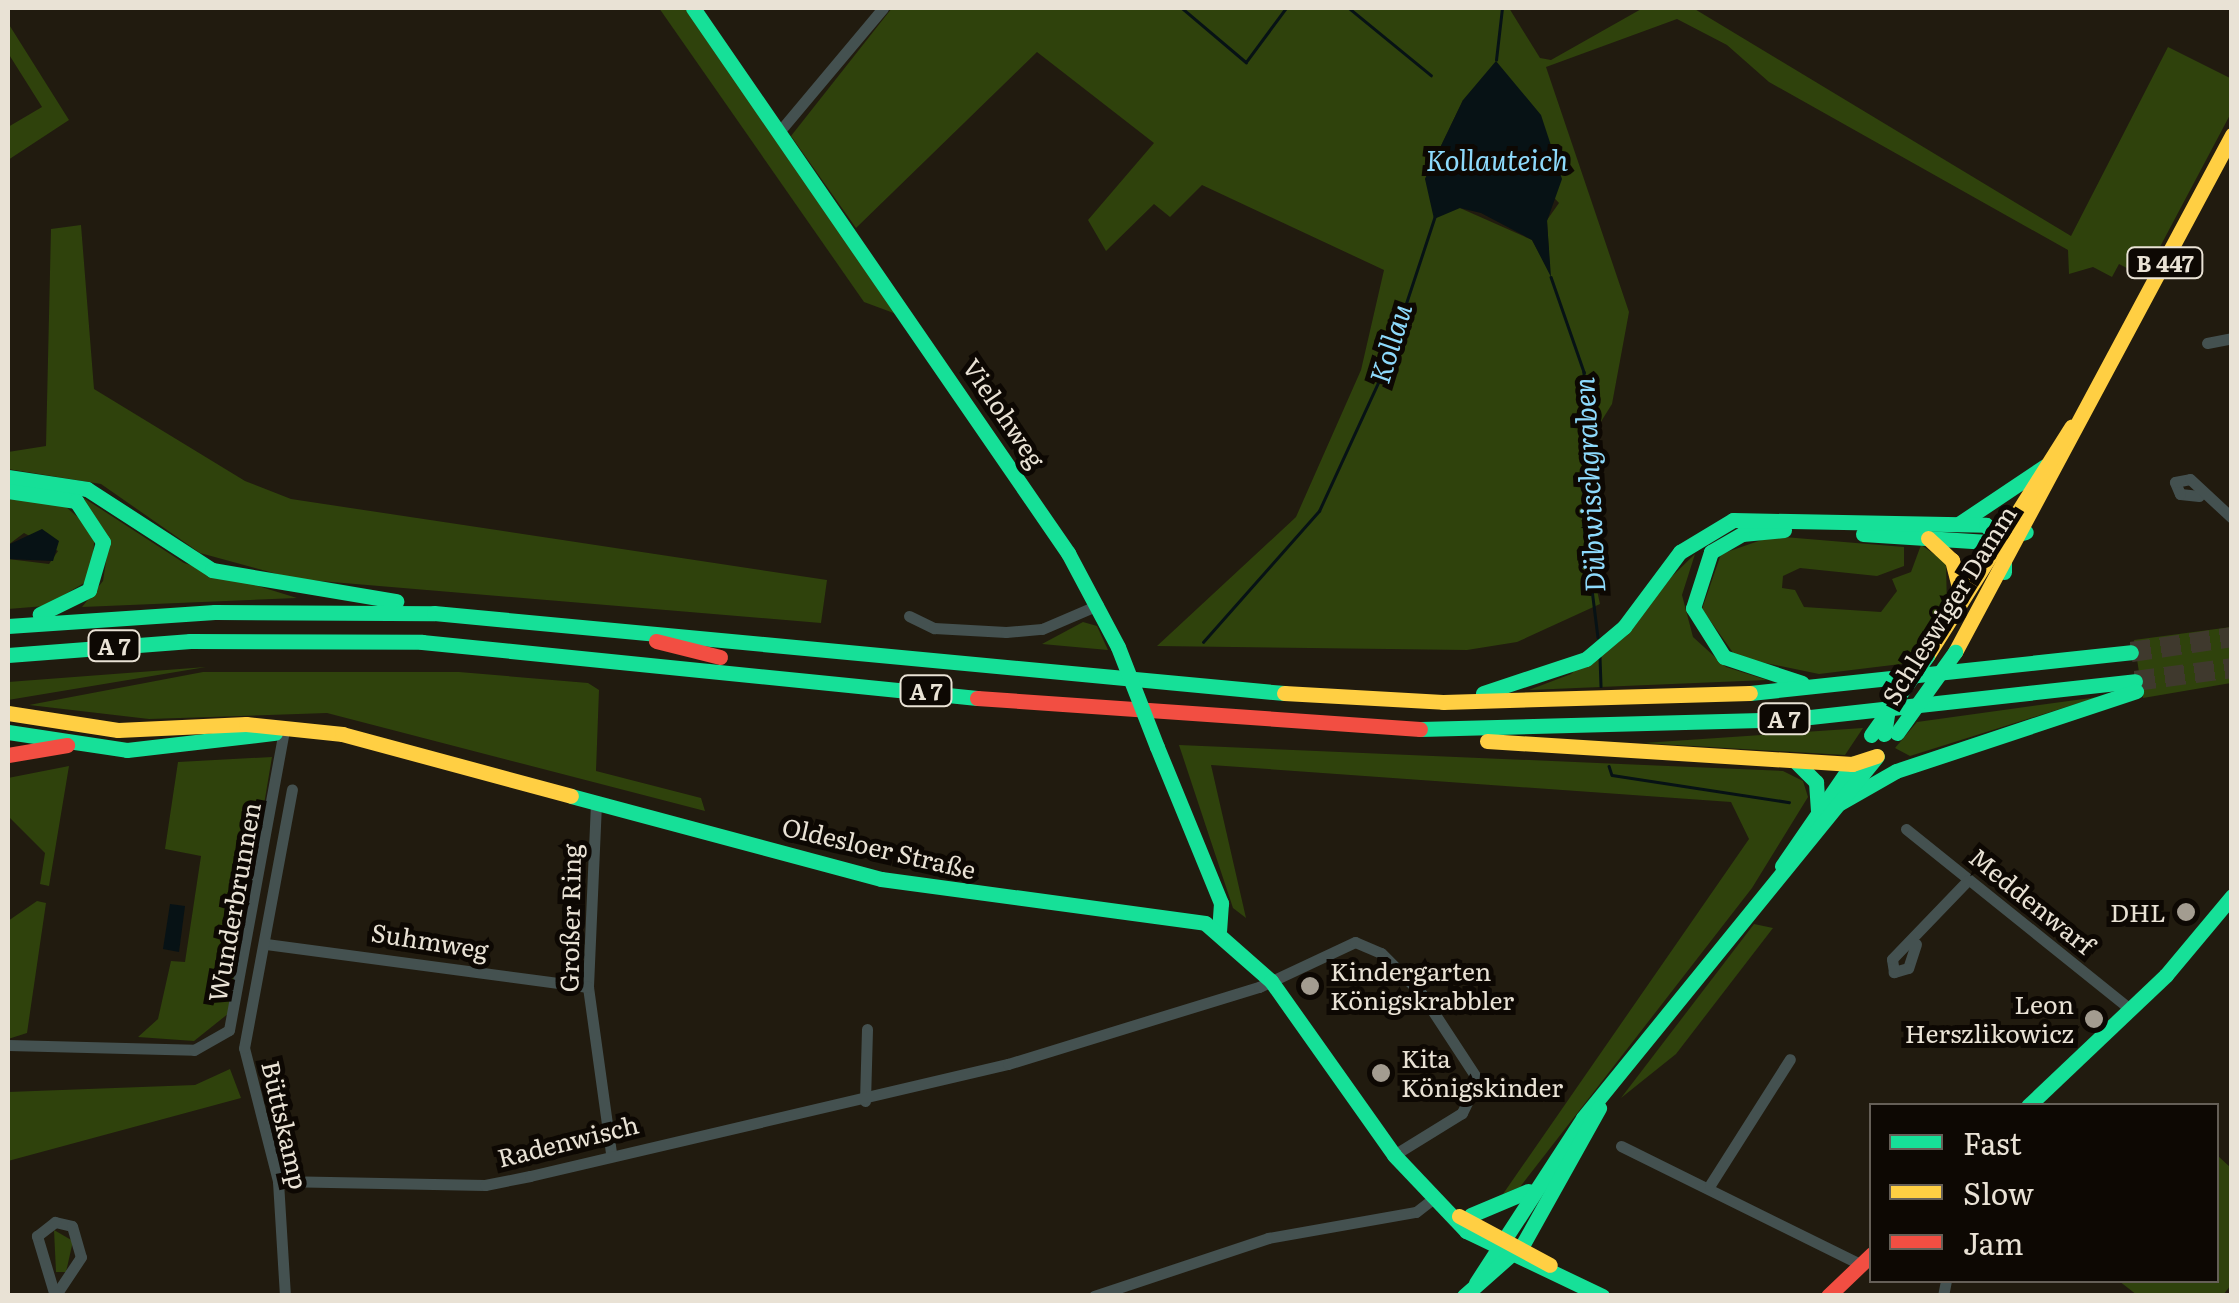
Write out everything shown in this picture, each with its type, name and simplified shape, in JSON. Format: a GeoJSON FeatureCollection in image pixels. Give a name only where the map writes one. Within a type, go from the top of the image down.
{"type":"FeatureCollection","features":[{"type":"Feature","properties":{"kind":"main road","name":"Vielohweg"},"geometry":{"type":"LineString","coordinates":[[693,8],[1098,605],[1211,882],[1212,926]]}},
{"type":"Feature","properties":{"kind":"main road","name":"Schleswiger Damm"},"geometry":{"type":"LineString","coordinates":[[1470,1289],[1535,1186],[1778,874],[1840,804],[1883,741],[1955,652],[2026,532],[2232,135]]}},
{"type":"Feature","properties":{"kind":"main road","name":"Schleswiger Damm"},"geometry":{"type":"LineString","coordinates":[[1778,874],[1852,764],[1883,741],[1888,709],[1927,656],[2098,390]]}},
{"type":"Feature","properties":{"kind":"main road"},"geometry":{"type":"LineString","coordinates":[[1957,524],[2046,466]]}},
{"type":"Feature","properties":{"kind":"main road"},"geometry":{"type":"LineString","coordinates":[[8,478],[87,489],[180,554],[237,578],[434,613]]}},
{"type":"Feature","properties":{"kind":"main road"},"geometry":{"type":"LineString","coordinates":[[8,491],[76,501],[98,525],[104,551],[80,598],[8,626]]}},
{"type":"Feature","properties":{"kind":"main road"},"geometry":{"type":"LineString","coordinates":[[1443,702],[1538,682],[1586,659],[1624,628],[1686,545],[1733,520],[1986,526],[2000,540],[2004,572]]}},
{"type":"Feature","properties":{"kind":"main road"},"geometry":{"type":"LineString","coordinates":[[1823,688],[1752,670],[1711,645],[1693,608],[1705,559],[1760,530],[2000,540],[2026,532]]}},
{"type":"Feature","properties":{"kind":"main road"},"geometry":{"type":"LineString","coordinates":[[1928,538],[1952,560],[1962,599]]}},
{"type":"Feature","properties":{"kind":"main road","name":"A 7"},"geometry":{"type":"LineString","coordinates":[[8,626],[198,612],[434,613],[592,625],[1136,684],[1443,702],[1823,688],[2131,652]]}},
{"type":"Feature","properties":{"kind":"main road","name":"A 7"},"geometry":{"type":"LineString","coordinates":[[592,625],[794,676]]}},
{"type":"Feature","properties":{"kind":"main road","name":"A 7"},"geometry":{"type":"LineString","coordinates":[[8,654],[274,640],[590,654],[1160,716],[1431,730],[1792,719],[2136,686],[1914,764],[1840,804]]}},
{"type":"Feature","properties":{"kind":"main road","name":"A 7"},"geometry":{"type":"LineString","coordinates":[[590,654],[794,646]]}},
{"type":"Feature","properties":{"kind":"main road","name":"Oldesloer Straße"},"geometry":{"type":"LineString","coordinates":[[8,713],[118,730],[246,724],[284,731],[342,734],[933,890],[1212,926]]}},
{"type":"Feature","properties":{"kind":"main road"},"geometry":{"type":"LineString","coordinates":[[1431,730],[1552,748],[1852,764]]}},
{"type":"Feature","properties":{"kind":"main road","name":"Oldesloer Straße"},"geometry":{"type":"LineString","coordinates":[[8,732],[67,745],[174,749],[284,731]]}},
{"type":"Feature","properties":{"kind":"main road"},"geometry":{"type":"LineString","coordinates":[[1883,741],[1914,764]]}},
{"type":"Feature","properties":{"kind":"main road"},"geometry":{"type":"LineString","coordinates":[[8,755],[67,745]]}},
{"type":"Feature","properties":{"kind":"main road"},"geometry":{"type":"LineString","coordinates":[[1795,761],[1816,782],[1818,811]]}},
{"type":"Feature","properties":{"kind":"main road"},"geometry":{"type":"LineString","coordinates":[[2031,1103],[2130,1008],[2232,896]]}},
{"type":"Feature","properties":{"kind":"main road"},"geometry":{"type":"LineString","coordinates":[[1212,926],[1271,981],[1394,1155],[1435,1197],[1499,1240],[1602,1296]]}},
{"type":"Feature","properties":{"kind":"main road","name":"Schleswiger Damm"},"geometry":{"type":"LineString","coordinates":[[1470,1289],[1519,1249],[1599,1108]]}},
{"type":"Feature","properties":{"kind":"main road"},"geometry":{"type":"LineString","coordinates":[[1462,1216],[1535,1186]]}},
{"type":"Feature","properties":{"kind":"main road"},"geometry":{"type":"LineString","coordinates":[[1828,1296],[1866,1259]]}},
{"type":"Feature","properties":{"kind":"street"},"geometry":{"type":"LineString","coordinates":[[779,132],[883,8]]}},
{"type":"Feature","properties":{"kind":"street"},"geometry":{"type":"LineString","coordinates":[[2207,342],[2232,338]]}},
{"type":"Feature","properties":{"kind":"street"},"geometry":{"type":"LineString","coordinates":[[2199,496],[2232,518]]}},
{"type":"Feature","properties":{"kind":"street"},"geometry":{"type":"LineString","coordinates":[[909,616],[934,628],[1006,632],[1042,628],[1098,605]]}},
{"type":"Feature","properties":{"kind":"street","name":"Wunderbrunnen"},"geometry":{"type":"LineString","coordinates":[[8,1045],[194,1050],[229,1030],[284,731]]}},
{"type":"Feature","properties":{"kind":"street","name":"Büttskamp"},"geometry":{"type":"LineString","coordinates":[[285,1296],[278,1182],[244,1048],[292,789]]}},
{"type":"Feature","properties":{"kind":"street","name":"Großer Ring"},"geometry":{"type":"LineString","coordinates":[[596,803],[588,987],[611,1152]]}},
{"type":"Feature","properties":{"kind":"street","name":"Meddenwarf"},"geometry":{"type":"LineString","coordinates":[[1906,829],[2130,1008]]}},
{"type":"Feature","properties":{"kind":"street"},"geometry":{"type":"LineString","coordinates":[[1916,944],[1968,880]]}},
{"type":"Feature","properties":{"kind":"street","name":"Suhmweg"},"geometry":{"type":"LineString","coordinates":[[266,944],[588,987]]}},
{"type":"Feature","properties":{"kind":"street","name":"Radenwisch"},"geometry":{"type":"LineString","coordinates":[[278,1182],[485,1185],[611,1152],[865,1101],[1271,981],[1364,944],[1452,1032],[1476,1072],[1477,1094],[1462,1113],[1394,1155]]}},
{"type":"Feature","properties":{"kind":"street"},"geometry":{"type":"LineString","coordinates":[[865,1101],[867,1028]]}},
{"type":"Feature","properties":{"kind":"street"},"geometry":{"type":"LineString","coordinates":[[1710,1185],[1790,1059]]}},
{"type":"Feature","properties":{"kind":"street"},"geometry":{"type":"LineString","coordinates":[[1620,1146],[1866,1259]]}},
{"type":"Feature","properties":{"kind":"street"},"geometry":{"type":"LineString","coordinates":[[1094,1296],[1268,1238],[1416,1212],[1435,1197]]}},
{"type":"Feature","properties":{"kind":"street"},"geometry":{"type":"LineString","coordinates":[[56,1222],[72,1226],[81,1257],[55,1296],[37,1236],[56,1222]]}},
{"type":"Feature","properties":{"kind":"green space"},"geometry":{"type":"Polygon","coordinates":[[[659,8],[685,8],[899,315],[864,302],[659,8]]]}},
{"type":"Feature","properties":{"kind":"green space"},"geometry":{"type":"Polygon","coordinates":[[[892,8],[1509,8],[1540,58],[1551,60],[1643,8],[1693,8],[2071,236],[2168,47],[2232,79],[2231,113],[2144,277],[2119,264],[2112,277],[2093,267],[2069,274],[2068,250],[1769,82],[1727,45],[1677,19],[1546,67],[1629,312],[1612,404],[1587,444],[1583,525],[1600,604],[1517,642],[1467,650],[1157,646],[1296,517],[1361,370],[1384,270],[1202,185],[1170,217],[1154,204],[1106,251],[1088,220],[1154,143],[1037,52],[856,228],[791,136],[892,8]],[[1463,100],[1425,179],[1460,208],[1532,240],[1550,273],[1547,220],[1559,203],[1463,100]]]}},
{"type":"Feature","properties":{"kind":"green space"},"geometry":{"type":"Polygon","coordinates":[[[8,23],[69,120],[8,160],[8,127],[42,107],[8,53],[8,23]]]}},
{"type":"Feature","properties":{"kind":"green space"},"geometry":{"type":"Polygon","coordinates":[[[81,225],[94,389],[245,481],[291,499],[827,580],[821,623],[296,579],[200,553],[101,484],[8,469],[8,452],[46,446],[51,229],[81,225]]]}},
{"type":"Feature","properties":{"kind":"green space"},"geometry":{"type":"Polygon","coordinates":[[[73,491],[184,563],[297,598],[82,607],[103,581],[109,542],[73,491]]]}},
{"type":"Feature","properties":{"kind":"green space"},"geometry":{"type":"Polygon","coordinates":[[[8,497],[58,500],[95,532],[91,579],[45,606],[8,609],[8,559],[49,564],[58,551],[24,533],[8,545],[8,497]]]}},
{"type":"Feature","properties":{"kind":"green space"},"geometry":{"type":"Polygon","coordinates":[[[1773,536],[1904,547],[1904,566],[1877,576],[1800,568],[1783,576],[1782,588],[1795,590],[1804,607],[1881,612],[1897,591],[1892,579],[1911,572],[1921,545],[1946,562],[1947,609],[1909,663],[1819,674],[1736,657],[1702,609],[1721,554],[1773,536]]]}},
{"type":"Feature","properties":{"kind":"green space"},"geometry":{"type":"Polygon","coordinates":[[[1695,554],[1682,595],[1693,637],[1726,667],[1767,680],[1529,690],[1571,674],[1695,554]]]}},
{"type":"Feature","properties":{"kind":"green space"},"geometry":{"type":"Polygon","coordinates":[[[1083,622],[1097,626],[1108,650],[1042,644],[1083,622]]]}},
{"type":"Feature","properties":{"kind":"green space"},"geometry":{"type":"Polygon","coordinates":[[[2231,627],[2231,683],[2143,698],[2134,640],[2231,627]]]}},
{"type":"Feature","properties":{"kind":"green space"},"geometry":{"type":"Polygon","coordinates":[[[206,667],[8,700],[8,682],[206,667]]]}},
{"type":"Feature","properties":{"kind":"green space"},"geometry":{"type":"Polygon","coordinates":[[[203,672],[459,672],[588,683],[599,690],[596,771],[701,798],[705,811],[327,713],[149,719],[29,705],[203,672]]]}},
{"type":"Feature","properties":{"kind":"green space"},"geometry":{"type":"Polygon","coordinates":[[[2098,697],[1910,756],[1895,748],[1917,722],[2098,697]]]}},
{"type":"Feature","properties":{"kind":"green space"},"geometry":{"type":"Polygon","coordinates":[[[1863,728],[1845,755],[1643,743],[1863,728]]]}},
{"type":"Feature","properties":{"kind":"green space"},"geometry":{"type":"Polygon","coordinates":[[[1179,745],[1783,771],[1803,781],[1808,797],[1752,888],[1520,1187],[1503,1194],[1749,839],[1731,802],[1211,765],[1246,918],[1233,908],[1179,745]]]}},
{"type":"Feature","properties":{"kind":"green space"},"geometry":{"type":"Polygon","coordinates":[[[272,757],[229,1013],[194,1041],[138,1037],[158,1019],[171,961],[185,962],[201,856],[165,849],[178,762],[272,757]]]}},
{"type":"Feature","properties":{"kind":"green space"},"geometry":{"type":"Polygon","coordinates":[[[69,766],[49,886],[40,884],[45,853],[8,816],[8,778],[69,766]]]}},
{"type":"Feature","properties":{"kind":"green space"},"geometry":{"type":"Polygon","coordinates":[[[37,901],[46,903],[27,1033],[8,1039],[8,921],[37,901]]]}},
{"type":"Feature","properties":{"kind":"green space"},"geometry":{"type":"Polygon","coordinates":[[[1754,924],[1773,928],[1676,1054],[1621,1098],[1754,924]]]}},
{"type":"Feature","properties":{"kind":"green space"},"geometry":{"type":"Polygon","coordinates":[[[230,1069],[241,1098],[8,1161],[8,1092],[195,1085],[230,1069]]]}},
{"type":"Feature","properties":{"kind":"green space"},"geometry":{"type":"Polygon","coordinates":[[[2219,1157],[2231,1168],[2231,1285],[2223,1295],[2137,1295],[2122,1283],[2219,1283],[2219,1157]]]}},
{"type":"Feature","properties":{"kind":"green space"},"geometry":{"type":"Polygon","coordinates":[[[54,1230],[73,1241],[66,1272],[56,1272],[54,1230]]]}},
{"type":"Feature","properties":{"kind":"water","name":"Kollauteich"},"geometry":{"type":"Polygon","coordinates":[[[1496,61],[1541,115],[1562,179],[1547,221],[1551,277],[1532,240],[1481,213],[1460,208],[1434,219],[1425,179],[1463,100],[1496,61]]]}},
{"type":"Feature","properties":{"kind":"water"},"geometry":{"type":"Polygon","coordinates":[[[42,529],[59,541],[53,561],[8,559],[8,545],[42,529]]]}},
{"type":"Feature","properties":{"kind":"water"},"geometry":{"type":"Polygon","coordinates":[[[170,904],[185,906],[179,952],[163,949],[170,904]]]}},
{"type":"Feature","properties":{"kind":"waterway"},"geometry":{"type":"LineString","coordinates":[[1182,8],[1246,62],[1286,8]]}},
{"type":"Feature","properties":{"kind":"waterway"},"geometry":{"type":"LineString","coordinates":[[1349,8],[1431,75]]}},
{"type":"Feature","properties":{"kind":"waterway","name":"Kollau"},"geometry":{"type":"LineString","coordinates":[[1496,60],[1502,8]]}},
{"type":"Feature","properties":{"kind":"waterway","name":"Kollau"},"geometry":{"type":"LineString","coordinates":[[1203,642],[1319,511],[1384,370],[1435,216]]}},
{"type":"Feature","properties":{"kind":"waterway","name":"Dübwischgraben"},"geometry":{"type":"LineString","coordinates":[[1551,277],[1584,372],[1584,525],[1598,637]]}},
{"type":"Feature","properties":{"kind":"waterway","name":"Dübwischgraben"},"geometry":{"type":"LineString","coordinates":[[1600,657],[1601,686]]}},
{"type":"Feature","properties":{"kind":"waterway","name":"Dübwischgraben"},"geometry":{"type":"LineString","coordinates":[[1609,766],[1612,775],[1789,802]]}},
{"type":"Feature","properties":{"kind":"tunnel"},"geometry":{"type":"LineString","coordinates":[[2131,652],[2232,637]]}},
{"type":"Feature","properties":{"kind":"tunnel"},"geometry":{"type":"LineString","coordinates":[[2135,681],[2232,668]]}},
{"type":"Feature","properties":{"kind":"traffic: fast"},"geometry":{"type":"LineString","coordinates":[[693,8],[1068,553],[1118,647]]}},
{"type":"Feature","properties":{"kind":"traffic: fast"},"geometry":{"type":"LineString","coordinates":[[1960,523],[2045,466]]}},
{"type":"Feature","properties":{"kind":"traffic: fast"},"geometry":{"type":"LineString","coordinates":[[8,477],[87,489],[212,570],[396,601]]}},
{"type":"Feature","properties":{"kind":"traffic: fast"},"geometry":{"type":"LineString","coordinates":[[8,491],[76,501],[103,542],[89,590],[40,614]]}},
{"type":"Feature","properties":{"kind":"traffic: fast"},"geometry":{"type":"LineString","coordinates":[[1483,693],[1586,659],[1624,627],[1680,552],[1733,520],[1986,525],[2004,547],[2004,572]]}},
{"type":"Feature","properties":{"kind":"traffic: fast"},"geometry":{"type":"LineString","coordinates":[[1784,530],[1742,534],[1711,552],[1693,608],[1724,657],[1802,683]]}},
{"type":"Feature","properties":{"kind":"traffic: fast"},"geometry":{"type":"LineString","coordinates":[[1863,534],[1988,542],[2026,532]]}},
{"type":"Feature","properties":{"kind":"traffic: fast"},"geometry":{"type":"LineString","coordinates":[[8,626],[215,612],[434,613],[1284,693]]}},
{"type":"Feature","properties":{"kind":"traffic: fast"},"geometry":{"type":"LineString","coordinates":[[8,655],[190,641],[422,642],[977,698]]}},
{"type":"Feature","properties":{"kind":"traffic: fast"},"geometry":{"type":"LineString","coordinates":[[1118,647],[1157,747]]}},
{"type":"Feature","properties":{"kind":"traffic: fast"},"geometry":{"type":"LineString","coordinates":[[1897,733],[1955,652]]}},
{"type":"Feature","properties":{"kind":"traffic: fast"},"geometry":{"type":"LineString","coordinates":[[1750,693],[2131,652]]}},
{"type":"Feature","properties":{"kind":"traffic: fast"},"geometry":{"type":"LineString","coordinates":[[1871,735],[1927,656]]}},
{"type":"Feature","properties":{"kind":"traffic: fast"},"geometry":{"type":"LineString","coordinates":[[1420,729],[1792,719],[2135,681]]}},
{"type":"Feature","properties":{"kind":"traffic: fast"},"geometry":{"type":"LineString","coordinates":[[1840,803],[1896,771],[2136,691]]}},
{"type":"Feature","properties":{"kind":"traffic: fast"},"geometry":{"type":"LineString","coordinates":[[1884,734],[1888,709]]}},
{"type":"Feature","properties":{"kind":"traffic: fast"},"geometry":{"type":"LineString","coordinates":[[8,732],[127,750],[275,733]]}},
{"type":"Feature","properties":{"kind":"traffic: fast"},"geometry":{"type":"LineString","coordinates":[[1157,747],[1221,903],[1219,930]]}},
{"type":"Feature","properties":{"kind":"traffic: fast"},"geometry":{"type":"LineString","coordinates":[[1476,1283],[1583,1118],[1877,756]]}},
{"type":"Feature","properties":{"kind":"traffic: fast"},"geometry":{"type":"LineString","coordinates":[[1795,761],[1816,782],[1818,811]]}},
{"type":"Feature","properties":{"kind":"traffic: fast"},"geometry":{"type":"LineString","coordinates":[[1782,866],[1852,764]]}},
{"type":"Feature","properties":{"kind":"traffic: fast"},"geometry":{"type":"LineString","coordinates":[[571,796],[881,879],[1205,923],[1271,981],[1394,1155],[1466,1231],[1602,1296]]}},
{"type":"Feature","properties":{"kind":"traffic: fast"},"geometry":{"type":"LineString","coordinates":[[2031,1103],[2166,975],[2232,896]]}},
{"type":"Feature","properties":{"kind":"traffic: fast"},"geometry":{"type":"LineString","coordinates":[[1464,1296],[1523,1244],[1599,1108]]}},
{"type":"Feature","properties":{"kind":"traffic: fast"},"geometry":{"type":"LineString","coordinates":[[1471,1215],[1528,1191]]}},
{"type":"Feature","properties":{"kind":"traffic: slow"},"geometry":{"type":"LineString","coordinates":[[1955,652],[2232,135]]}},
{"type":"Feature","properties":{"kind":"traffic: slow"},"geometry":{"type":"LineString","coordinates":[[1927,656],[2071,427]]}},
{"type":"Feature","properties":{"kind":"traffic: slow"},"geometry":{"type":"LineString","coordinates":[[1928,538],[1952,560],[1962,599]]}},
{"type":"Feature","properties":{"kind":"traffic: slow"},"geometry":{"type":"LineString","coordinates":[[1284,693],[1443,702],[1750,693]]}},
{"type":"Feature","properties":{"kind":"traffic: slow"},"geometry":{"type":"LineString","coordinates":[[8,713],[118,730],[246,724],[342,734],[571,796]]}},
{"type":"Feature","properties":{"kind":"traffic: slow"},"geometry":{"type":"LineString","coordinates":[[1487,741],[1852,764],[1877,756]]}},
{"type":"Feature","properties":{"kind":"traffic: slow"},"geometry":{"type":"LineString","coordinates":[[1459,1216],[1550,1265]]}},
{"type":"Feature","properties":{"kind":"traffic: jam"},"geometry":{"type":"LineString","coordinates":[[656,641],[720,657]]}},
{"type":"Feature","properties":{"kind":"traffic: jam"},"geometry":{"type":"LineString","coordinates":[[977,698],[1420,729]]}},
{"type":"Feature","properties":{"kind":"traffic: jam"},"geometry":{"type":"LineString","coordinates":[[8,755],[67,745]]}},
{"type":"Feature","properties":{"kind":"traffic: jam"},"geometry":{"type":"LineString","coordinates":[[1828,1296],[1869,1257]]}},
{"type":"Feature","properties":{"kind":"place","name":"DHL"},"geometry":{"type":"Point","coordinates":[2186,912]}},
{"type":"Feature","properties":{"kind":"place","name":"Kindergarten Königskrabbler"},"geometry":{"type":"Point","coordinates":[1310,986]}},
{"type":"Feature","properties":{"kind":"place","name":"Leon Herszlikowicz"},"geometry":{"type":"Point","coordinates":[2094,1019]}},
{"type":"Feature","properties":{"kind":"place","name":"Kita Königskinder"},"geometry":{"type":"Point","coordinates":[1381,1073]}}]}
